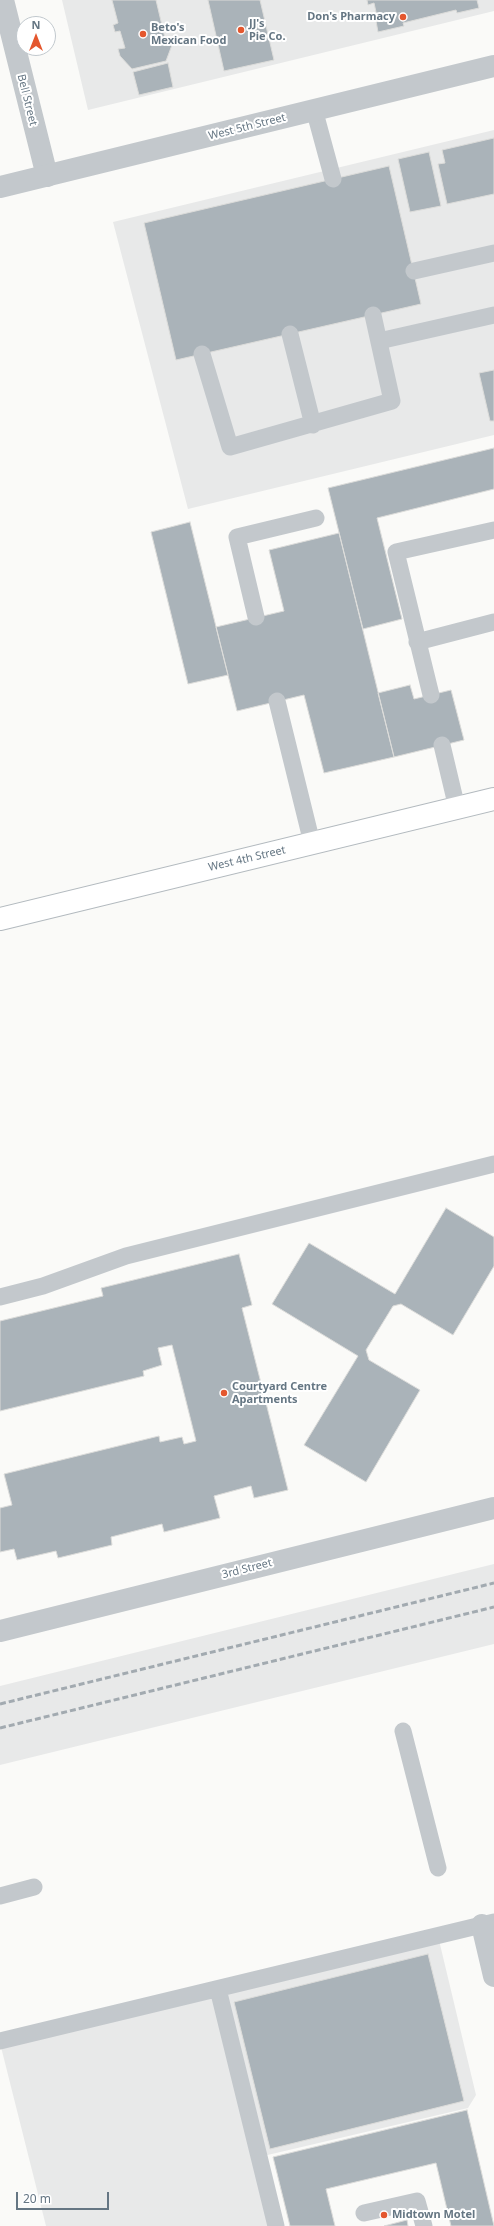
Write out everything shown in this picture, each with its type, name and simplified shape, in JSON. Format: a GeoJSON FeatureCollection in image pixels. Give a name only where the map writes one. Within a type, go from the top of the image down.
{"type":"FeatureCollection","features":[{"type":"Feature","properties":{"kind":"main road","name":"West 4th Street"},"geometry":{"type":"LineString","coordinates":[[0,919],[494,799]]}},
{"type":"Feature","properties":{"kind":"street","name":"Bell Street"},"geometry":{"type":"LineString","coordinates":[[3,0],[47,176]]}},
{"type":"Feature","properties":{"kind":"street","name":"West 5th Street"},"geometry":{"type":"LineString","coordinates":[[0,188],[314,109],[494,66]]}},
{"type":"Feature","properties":{"kind":"street","name":"3rd Street"},"geometry":{"type":"LineString","coordinates":[[0,1631],[494,1508]]}},
{"type":"Feature","properties":{"kind":"street"},"geometry":{"type":"LineString","coordinates":[[488,1924],[494,1976]]}},
{"type":"Feature","properties":{"kind":"lane"},"geometry":{"type":"LineString","coordinates":[[314,109],[333,179]]}},
{"type":"Feature","properties":{"kind":"lane"},"geometry":{"type":"LineString","coordinates":[[414,271],[494,253]]}},
{"type":"Feature","properties":{"kind":"lane"},"geometry":{"type":"LineString","coordinates":[[202,354],[230,447],[313,425],[392,401],[373,315]]}},
{"type":"Feature","properties":{"kind":"lane"},"geometry":{"type":"LineString","coordinates":[[379,341],[494,315]]}},
{"type":"Feature","properties":{"kind":"lane"},"geometry":{"type":"LineString","coordinates":[[290,334],[313,425]]}},
{"type":"Feature","properties":{"kind":"lane"},"geometry":{"type":"LineString","coordinates":[[256,617],[237,537],[316,518]]}},
{"type":"Feature","properties":{"kind":"lane"},"geometry":{"type":"LineString","coordinates":[[431,695],[396,552],[494,530]]}},
{"type":"Feature","properties":{"kind":"lane"},"geometry":{"type":"LineString","coordinates":[[417,642],[494,622]]}},
{"type":"Feature","properties":{"kind":"lane"},"geometry":{"type":"LineString","coordinates":[[277,702],[312,843]]}},
{"type":"Feature","properties":{"kind":"lane"},"geometry":{"type":"LineString","coordinates":[[442,745],[457,808]]}},
{"type":"Feature","properties":{"kind":"lane"},"geometry":{"type":"LineString","coordinates":[[0,1297],[43,1286],[126,1256],[494,1164]]}},
{"type":"Feature","properties":{"kind":"lane"},"geometry":{"type":"LineString","coordinates":[[403,1731],[438,1868]]}},
{"type":"Feature","properties":{"kind":"lane"},"geometry":{"type":"LineString","coordinates":[[0,1896],[34,1887]]}},
{"type":"Feature","properties":{"kind":"lane"},"geometry":{"type":"LineString","coordinates":[[0,2041],[488,1924]]}},
{"type":"Feature","properties":{"kind":"lane"},"geometry":{"type":"LineString","coordinates":[[218,1989],[276,2226]]}},
{"type":"Feature","properties":{"kind":"lane"},"geometry":{"type":"LineString","coordinates":[[364,2213],[417,2201],[424,2226]]}},
{"type":"Feature","properties":{"kind":"shaded area"},"geometry":{"type":"Polygon","coordinates":[[[62,0],[494,0],[494,11],[88,110],[62,0]]]}},
{"type":"Feature","properties":{"kind":"shaded area"},"geometry":{"type":"Polygon","coordinates":[[[494,130],[494,435],[188,509],[113,222],[494,130]]]}},
{"type":"Feature","properties":{"kind":"shaded area"},"geometry":{"type":"Polygon","coordinates":[[[494,1564],[494,1644],[0,1765],[0,1686],[494,1564]]]}},
{"type":"Feature","properties":{"kind":"shaded area"},"geometry":{"type":"Polygon","coordinates":[[[438,1936],[476,2095],[468,2108],[259,2157],[276,2226],[46,2226],[0,2043],[438,1936]]]}},
{"type":"Feature","properties":{"kind":"building","name":"Beto's Mexican Food"},"geometry":{"type":"Polygon","coordinates":[[[112,0],[156,0],[165,38],[170,37],[172,45],[166,61],[132,69],[120,56],[118,49],[125,48],[120,31],[115,32],[113,25],[118,23],[112,0]]]}},
{"type":"Feature","properties":{"kind":"building","name":"JJ's Pie Co."},"geometry":{"type":"Polygon","coordinates":[[[208,0],[260,0],[274,60],[224,71],[208,0]]]}},
{"type":"Feature","properties":{"kind":"building","name":"Don's Pharmacy"},"geometry":{"type":"Polygon","coordinates":[[[367,0],[477,0],[479,8],[457,13],[456,10],[403,23],[404,26],[378,32],[376,21],[378,21],[374,3],[368,5],[367,0]]]}},
{"type":"Feature","properties":{"kind":"building"},"geometry":{"type":"Polygon","coordinates":[[[168,63],[173,87],[139,95],[133,72],[168,63]]]}},
{"type":"Feature","properties":{"kind":"building"},"geometry":{"type":"Polygon","coordinates":[[[494,138],[494,194],[447,204],[438,164],[445,163],[442,150],[494,138]]]}},
{"type":"Feature","properties":{"kind":"building"},"geometry":{"type":"Polygon","coordinates":[[[429,152],[441,206],[410,212],[398,159],[429,152]]]}},
{"type":"Feature","properties":{"kind":"building"},"geometry":{"type":"Polygon","coordinates":[[[389,166],[421,304],[176,360],[144,223],[389,166]]]}},
{"type":"Feature","properties":{"kind":"building"},"geometry":{"type":"Polygon","coordinates":[[[494,370],[494,421],[490,421],[479,373],[494,370]]]}},
{"type":"Feature","properties":{"kind":"building"},"geometry":{"type":"Polygon","coordinates":[[[494,448],[494,489],[377,518],[402,619],[363,629],[328,488],[494,448]]]}},
{"type":"Feature","properties":{"kind":"building"},"geometry":{"type":"Polygon","coordinates":[[[190,522],[228,675],[188,684],[151,532],[190,522]]]}},
{"type":"Feature","properties":{"kind":"building"},"geometry":{"type":"Polygon","coordinates":[[[339,533],[394,757],[324,773],[304,695],[237,711],[216,627],[284,611],[269,550],[339,533]]]}},
{"type":"Feature","properties":{"kind":"building"},"geometry":{"type":"Polygon","coordinates":[[[410,685],[414,699],[451,690],[464,740],[394,757],[378,693],[410,685]]]}},
{"type":"Feature","properties":{"kind":"building"},"geometry":{"type":"Polygon","coordinates":[[[446,1208],[494,1237],[494,1266],[453,1335],[401,1304],[393,1306],[366,1350],[369,1360],[420,1390],[366,1482],[304,1445],[358,1356],[272,1304],[309,1243],[395,1294],[446,1208]]]}},
{"type":"Feature","properties":{"kind":"building","name":"Courtyard Centre Apartments"},"geometry":{"type":"Polygon","coordinates":[[[239,1254],[252,1305],[242,1308],[288,1490],[254,1498],[251,1486],[214,1496],[220,1518],[164,1532],[162,1524],[111,1537],[112,1545],[58,1558],[56,1551],[17,1560],[14,1549],[0,1552],[0,1508],[12,1505],[4,1474],[159,1436],[160,1442],[182,1437],[184,1444],[196,1441],[172,1345],[158,1348],[162,1365],[143,1371],[144,1376],[0,1411],[0,1321],[103,1296],[101,1288],[239,1254]]]}},
{"type":"Feature","properties":{"kind":"building"},"geometry":{"type":"Polygon","coordinates":[[[428,1954],[464,2101],[270,2149],[234,2002],[428,1954]]]}},
{"type":"Feature","properties":{"kind":"building","name":"Midtown Motel"},"geometry":{"type":"Polygon","coordinates":[[[467,2110],[494,2226],[451,2226],[436,2163],[326,2189],[335,2226],[290,2226],[273,2157],[467,2110]]]}},
{"type":"Feature","properties":{"kind":"building","name":"Midtown Motel"},"geometry":{"type":"Polygon","coordinates":[[[407,2220],[408,2226],[384,2226],[407,2220]]]}},
{"type":"Feature","properties":{"kind":"railway"},"geometry":{"type":"LineString","coordinates":[[0,1704],[494,1583]]}},
{"type":"Feature","properties":{"kind":"railway"},"geometry":{"type":"LineString","coordinates":[[0,1728],[494,1607]]}},
{"type":"Feature","properties":{"kind":"place","name":"Don's Pharmacy"},"geometry":{"type":"Point","coordinates":[403,17]}},
{"type":"Feature","properties":{"kind":"place","name":"JJ's Pie Co."},"geometry":{"type":"Point","coordinates":[241,30]}},
{"type":"Feature","properties":{"kind":"place","name":"Beto's Mexican Food"},"geometry":{"type":"Point","coordinates":[143,34]}},
{"type":"Feature","properties":{"kind":"place","name":"Courtyard Centre Apartments"},"geometry":{"type":"Point","coordinates":[224,1393]}},
{"type":"Feature","properties":{"kind":"place","name":"Midtown Motel"},"geometry":{"type":"Point","coordinates":[384,2215]}}]}
